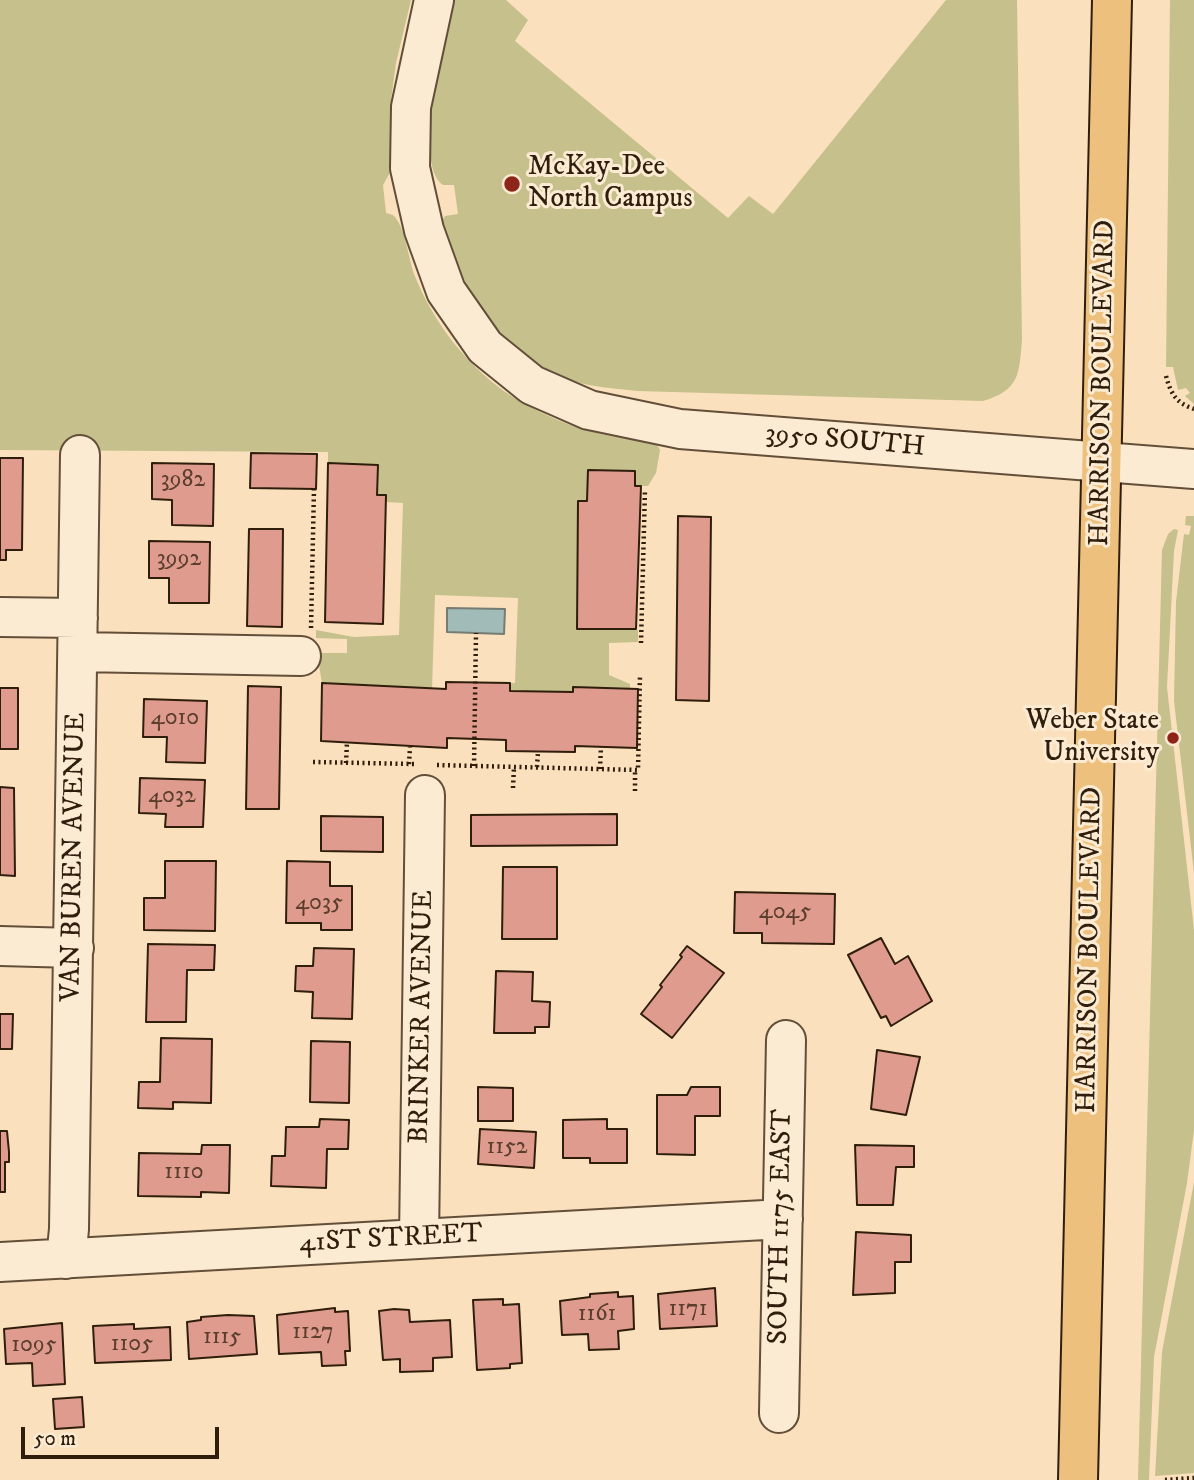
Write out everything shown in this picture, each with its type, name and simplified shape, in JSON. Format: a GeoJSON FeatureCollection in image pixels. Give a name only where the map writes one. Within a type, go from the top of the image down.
{"type":"FeatureCollection","features":[{"type":"Feature","properties":{"kind":"main road","name":"HARRISON BOULEVARD"},"geometry":{"type":"LineString","coordinates":[[1078,1480],[1112,0]]}},
{"type":"Feature","properties":{"kind":"street","name":"3950 SOUTH"},"geometry":{"type":"LineString","coordinates":[[434,0],[411,107],[410,168],[424,230],[446,291],[485,347],[532,385],[589,410],[680,429],[1194,469]]}},
{"type":"Feature","properties":{"kind":"street","name":"VAN BUREN AVENUE"},"geometry":{"type":"LineString","coordinates":[[66,1259],[69,1229],[74,948],[80,455]]}},
{"type":"Feature","properties":{"kind":"street"},"geometry":{"type":"LineString","coordinates":[[0,617],[78,635],[306,645]]}},
{"type":"Feature","properties":{"kind":"street","name":"BRINKER AVENUE"},"geometry":{"type":"LineString","coordinates":[[419,1239],[423,772]]}},
{"type":"Feature","properties":{"kind":"street"},"geometry":{"type":"LineString","coordinates":[[0,946],[74,948]]}},
{"type":"Feature","properties":{"kind":"street","name":"SOUTH 1175 EAST"},"geometry":{"type":"LineString","coordinates":[[779,1413],[786,1040]]}},
{"type":"Feature","properties":{"kind":"street","name":"41ST STREET"},"geometry":{"type":"LineString","coordinates":[[0,1262],[783,1219]]}},
{"type":"Feature","properties":{"kind":"path"},"geometry":{"type":"LineString","coordinates":[[1166,376],[1171,393],[1181,405],[1194,409]]}},
{"type":"Feature","properties":{"kind":"path"},"geometry":{"type":"LineString","coordinates":[[306,645],[314,489]]}},
{"type":"Feature","properties":{"kind":"path"},"geometry":{"type":"LineString","coordinates":[[641,643],[645,489]]}},
{"type":"Feature","properties":{"kind":"path"},"geometry":{"type":"LineString","coordinates":[[474,766],[476,633]]}},
{"type":"Feature","properties":{"kind":"path"},"geometry":{"type":"LineString","coordinates":[[635,791],[640,675]]}},
{"type":"Feature","properties":{"kind":"path"},"geometry":{"type":"LineString","coordinates":[[346,741],[346,763]]}},
{"type":"Feature","properties":{"kind":"path"},"geometry":{"type":"LineString","coordinates":[[410,747],[423,772]]}},
{"type":"Feature","properties":{"kind":"path"},"geometry":{"type":"LineString","coordinates":[[600,769],[601,747]]}},
{"type":"Feature","properties":{"kind":"path"},"geometry":{"type":"LineString","coordinates":[[537,767],[538,752]]}},
{"type":"Feature","properties":{"kind":"path"},"geometry":{"type":"LineString","coordinates":[[313,762],[423,772],[474,766],[635,769]]}},
{"type":"Feature","properties":{"kind":"path"},"geometry":{"type":"LineString","coordinates":[[513,788],[514,767]]}},
{"type":"Feature","properties":{"kind":"path"},"geometry":{"type":"LineString","coordinates":[[1165,1480],[1194,1478]]}},
{"type":"Feature","properties":{"kind":"shaded area"},"geometry":{"type":"Polygon","coordinates":[[[0,0],[411,0],[396,63],[390,107],[391,171],[383,185],[386,213],[393,215],[401,227],[422,292],[442,327],[467,359],[513,397],[563,422],[617,437],[648,439],[660,450],[656,473],[648,486],[635,486],[635,471],[588,470],[587,501],[578,501],[577,629],[638,630],[638,642],[609,643],[609,675],[630,684],[630,688],[574,687],[573,692],[510,691],[510,683],[515,683],[518,598],[435,595],[432,689],[322,683],[317,653],[347,653],[347,639],[316,638],[316,630],[354,637],[399,635],[403,503],[386,502],[386,495],[377,495],[377,465],[328,463],[328,452],[0,450],[0,0]]]}},
{"type":"Feature","properties":{"kind":"shaded area"},"geometry":{"type":"Polygon","coordinates":[[[453,0],[506,0],[528,20],[515,41],[728,218],[749,196],[773,214],[946,0],[1017,0],[1022,340],[1018,371],[1011,386],[995,397],[983,401],[638,391],[589,385],[567,379],[525,356],[489,323],[462,284],[441,222],[445,216],[458,214],[454,185],[443,185],[434,172],[430,152],[433,97],[453,0]]]}},
{"type":"Feature","properties":{"kind":"shaded area"},"geometry":{"type":"Polygon","coordinates":[[[1170,0],[1194,0],[1194,404],[1185,396],[1190,393],[1186,388],[1178,390],[1173,367],[1166,367],[1170,0]]]}},
{"type":"Feature","properties":{"kind":"shaded area"},"geometry":{"type":"Polygon","coordinates":[[[1186,516],[1194,516],[1194,873],[1174,701],[1176,602],[1184,534],[1189,535],[1191,526],[1185,525],[1186,516]]]}},
{"type":"Feature","properties":{"kind":"shaded area"},"geometry":{"type":"Polygon","coordinates":[[[1174,529],[1178,530],[1174,551],[1167,687],[1194,930],[1194,1130],[1187,1183],[1154,1357],[1149,1480],[1138,1480],[1162,550],[1168,534],[1174,529]]]}},
{"type":"Feature","properties":{"kind":"shaded area"},"geometry":{"type":"Polygon","coordinates":[[[1194,1182],[1194,1473],[1155,1476],[1162,1352],[1194,1182]]]}},
{"type":"Feature","properties":{"kind":"water"},"geometry":{"type":"Polygon","coordinates":[[[447,608],[505,609],[504,634],[447,632],[447,608]]]}},
{"type":"Feature","properties":{"kind":"building"},"geometry":{"type":"Polygon","coordinates":[[[251,453],[317,454],[316,489],[250,488],[251,453]]]}},
{"type":"Feature","properties":{"kind":"building"},"geometry":{"type":"Polygon","coordinates":[[[0,458],[23,458],[22,550],[6,550],[6,560],[0,560],[0,458]]]}},
{"type":"Feature","properties":{"kind":"building"},"geometry":{"type":"Polygon","coordinates":[[[152,463],[214,464],[213,526],[172,525],[172,500],[152,499],[152,463]]]}},
{"type":"Feature","properties":{"kind":"building"},"geometry":{"type":"Polygon","coordinates":[[[328,463],[378,465],[377,495],[386,495],[383,624],[325,622],[328,463]]]}},
{"type":"Feature","properties":{"kind":"building"},"geometry":{"type":"Polygon","coordinates":[[[588,470],[635,471],[635,486],[641,486],[636,629],[577,629],[578,501],[587,501],[588,470]]]}},
{"type":"Feature","properties":{"kind":"building"},"geometry":{"type":"Polygon","coordinates":[[[678,516],[711,517],[709,701],[676,700],[678,516]]]}},
{"type":"Feature","properties":{"kind":"building"},"geometry":{"type":"Polygon","coordinates":[[[249,529],[283,529],[282,627],[247,626],[249,529]]]}},
{"type":"Feature","properties":{"kind":"building"},"geometry":{"type":"Polygon","coordinates":[[[149,541],[210,542],[209,603],[169,603],[169,578],[149,578],[149,541]]]}},
{"type":"Feature","properties":{"kind":"building"},"geometry":{"type":"Polygon","coordinates":[[[446,682],[510,683],[510,691],[573,692],[573,687],[638,689],[637,748],[575,746],[575,752],[506,751],[506,740],[447,738],[447,748],[321,741],[322,683],[446,689],[446,682]]]}},
{"type":"Feature","properties":{"kind":"building"},"geometry":{"type":"Polygon","coordinates":[[[248,686],[281,687],[279,809],[246,809],[248,686]]]}},
{"type":"Feature","properties":{"kind":"building"},"geometry":{"type":"Polygon","coordinates":[[[0,688],[18,688],[18,749],[0,749],[0,688]]]}},
{"type":"Feature","properties":{"kind":"building"},"geometry":{"type":"Polygon","coordinates":[[[144,699],[207,701],[205,763],[166,762],[167,737],[143,737],[144,699]]]}},
{"type":"Feature","properties":{"kind":"building"},"geometry":{"type":"Polygon","coordinates":[[[140,778],[205,780],[203,827],[165,827],[166,814],[139,813],[140,778]]]}},
{"type":"Feature","properties":{"kind":"building"},"geometry":{"type":"Polygon","coordinates":[[[0,787],[14,788],[15,876],[0,875],[0,787]]]}},
{"type":"Feature","properties":{"kind":"building"},"geometry":{"type":"Polygon","coordinates":[[[617,814],[617,845],[471,846],[471,815],[617,814]]]}},
{"type":"Feature","properties":{"kind":"building"},"geometry":{"type":"Polygon","coordinates":[[[321,816],[383,817],[383,852],[321,851],[321,816]]]}},
{"type":"Feature","properties":{"kind":"building"},"geometry":{"type":"Polygon","coordinates":[[[165,861],[216,861],[215,931],[144,930],[144,898],[165,898],[165,861]]]}},
{"type":"Feature","properties":{"kind":"building"},"geometry":{"type":"Polygon","coordinates":[[[287,861],[330,862],[330,886],[352,886],[352,930],[321,930],[321,923],[286,923],[287,861]]]}},
{"type":"Feature","properties":{"kind":"building"},"geometry":{"type":"Polygon","coordinates":[[[503,867],[557,867],[557,939],[502,939],[503,867]]]}},
{"type":"Feature","properties":{"kind":"building"},"geometry":{"type":"Polygon","coordinates":[[[735,892],[835,894],[834,944],[762,943],[762,933],[734,933],[735,892]]]}},
{"type":"Feature","properties":{"kind":"building"},"geometry":{"type":"Polygon","coordinates":[[[881,938],[895,964],[908,956],[932,1001],[891,1026],[886,1016],[881,1018],[848,955],[881,938]]]}},
{"type":"Feature","properties":{"kind":"building"},"geometry":{"type":"Polygon","coordinates":[[[148,944],[215,945],[214,970],[187,970],[186,1022],[146,1022],[148,944]]]}},
{"type":"Feature","properties":{"kind":"building"},"geometry":{"type":"Polygon","coordinates":[[[687,946],[724,973],[672,1038],[641,1014],[662,987],[660,985],[682,957],[680,955],[687,946]]]}},
{"type":"Feature","properties":{"kind":"building"},"geometry":{"type":"Polygon","coordinates":[[[314,948],[354,949],[352,1019],[312,1018],[313,992],[295,991],[296,966],[313,966],[314,948]]]}},
{"type":"Feature","properties":{"kind":"building"},"geometry":{"type":"Polygon","coordinates":[[[496,971],[533,972],[532,1001],[550,1002],[549,1027],[535,1027],[535,1033],[494,1033],[496,971]]]}},
{"type":"Feature","properties":{"kind":"building"},"geometry":{"type":"Polygon","coordinates":[[[0,1014],[13,1014],[12,1049],[0,1049],[0,1014]]]}},
{"type":"Feature","properties":{"kind":"building"},"geometry":{"type":"Polygon","coordinates":[[[161,1038],[212,1039],[211,1103],[173,1102],[173,1109],[138,1108],[139,1082],[160,1082],[161,1038]]]}},
{"type":"Feature","properties":{"kind":"building"},"geometry":{"type":"Polygon","coordinates":[[[311,1041],[350,1042],[349,1103],[310,1102],[311,1041]]]}},
{"type":"Feature","properties":{"kind":"building"},"geometry":{"type":"Polygon","coordinates":[[[877,1050],[920,1057],[906,1115],[871,1109],[877,1050]]]}},
{"type":"Feature","properties":{"kind":"building"},"geometry":{"type":"Polygon","coordinates":[[[478,1087],[513,1088],[513,1121],[478,1121],[478,1087]]]}},
{"type":"Feature","properties":{"kind":"building"},"geometry":{"type":"Polygon","coordinates":[[[691,1087],[720,1087],[720,1116],[695,1116],[695,1155],[657,1154],[657,1095],[687,1095],[691,1087]]]}},
{"type":"Feature","properties":{"kind":"building"},"geometry":{"type":"Polygon","coordinates":[[[320,1119],[349,1120],[348,1149],[327,1149],[326,1188],[271,1186],[272,1156],[285,1156],[286,1127],[319,1127],[320,1119]]]}},
{"type":"Feature","properties":{"kind":"building"},"geometry":{"type":"Polygon","coordinates":[[[607,1119],[607,1129],[627,1129],[627,1163],[590,1163],[590,1158],[563,1158],[563,1120],[607,1119]]]}},
{"type":"Feature","properties":{"kind":"building"},"geometry":{"type":"Polygon","coordinates":[[[480,1129],[536,1132],[534,1168],[478,1164],[480,1129]]]}},
{"type":"Feature","properties":{"kind":"building"},"geometry":{"type":"Polygon","coordinates":[[[0,1131],[7,1131],[9,1152],[9,1162],[5,1162],[5,1192],[0,1192],[0,1131]]]}},
{"type":"Feature","properties":{"kind":"building"},"geometry":{"type":"Polygon","coordinates":[[[202,1145],[230,1145],[229,1193],[201,1192],[201,1197],[138,1196],[139,1153],[201,1154],[202,1145]]]}},
{"type":"Feature","properties":{"kind":"building"},"geometry":{"type":"Polygon","coordinates":[[[855,1145],[914,1146],[914,1167],[896,1167],[893,1205],[857,1205],[855,1145]]]}},
{"type":"Feature","properties":{"kind":"building"},"geometry":{"type":"Polygon","coordinates":[[[856,1232],[911,1235],[911,1262],[895,1262],[895,1293],[853,1295],[856,1232]]]}},
{"type":"Feature","properties":{"kind":"building"},"geometry":{"type":"Polygon","coordinates":[[[715,1288],[717,1326],[660,1329],[658,1294],[715,1288]]]}},
{"type":"Feature","properties":{"kind":"building"},"geometry":{"type":"Polygon","coordinates":[[[618,1292],[618,1297],[633,1296],[634,1329],[618,1331],[619,1349],[589,1350],[588,1334],[562,1335],[560,1301],[590,1297],[590,1294],[618,1292]]]}},
{"type":"Feature","properties":{"kind":"building"},"geometry":{"type":"Polygon","coordinates":[[[503,1299],[503,1305],[519,1304],[522,1363],[510,1364],[510,1368],[477,1370],[473,1300],[503,1299]]]}},
{"type":"Feature","properties":{"kind":"building"},"geometry":{"type":"Polygon","coordinates":[[[335,1308],[335,1312],[348,1311],[350,1351],[345,1351],[346,1365],[322,1366],[321,1352],[279,1354],[277,1315],[335,1308]]]}},
{"type":"Feature","properties":{"kind":"building"},"geometry":{"type":"Polygon","coordinates":[[[409,1310],[410,1322],[450,1320],[452,1357],[433,1358],[433,1371],[400,1372],[400,1359],[383,1360],[379,1311],[409,1310]]]}},
{"type":"Feature","properties":{"kind":"building"},"geometry":{"type":"Polygon","coordinates":[[[254,1316],[257,1354],[189,1359],[187,1322],[201,1320],[201,1317],[254,1316]]]}},
{"type":"Feature","properties":{"kind":"building"},"geometry":{"type":"Polygon","coordinates":[[[62,1323],[65,1384],[33,1386],[32,1363],[6,1364],[4,1329],[62,1323]]]}},
{"type":"Feature","properties":{"kind":"building"},"geometry":{"type":"Polygon","coordinates":[[[134,1324],[134,1329],[170,1327],[171,1360],[95,1363],[93,1326],[134,1324]]]}},
{"type":"Feature","properties":{"kind":"building"},"geometry":{"type":"Polygon","coordinates":[[[82,1397],[84,1427],[55,1429],[53,1399],[82,1397]]]}},
{"type":"Feature","properties":{"kind":"place","name":"McKay-Dee North Campus"},"geometry":{"type":"Point","coordinates":[512,184]}},
{"type":"Feature","properties":{"kind":"place","name":"Weber State University"},"geometry":{"type":"Point","coordinates":[1173,738]}}]}
